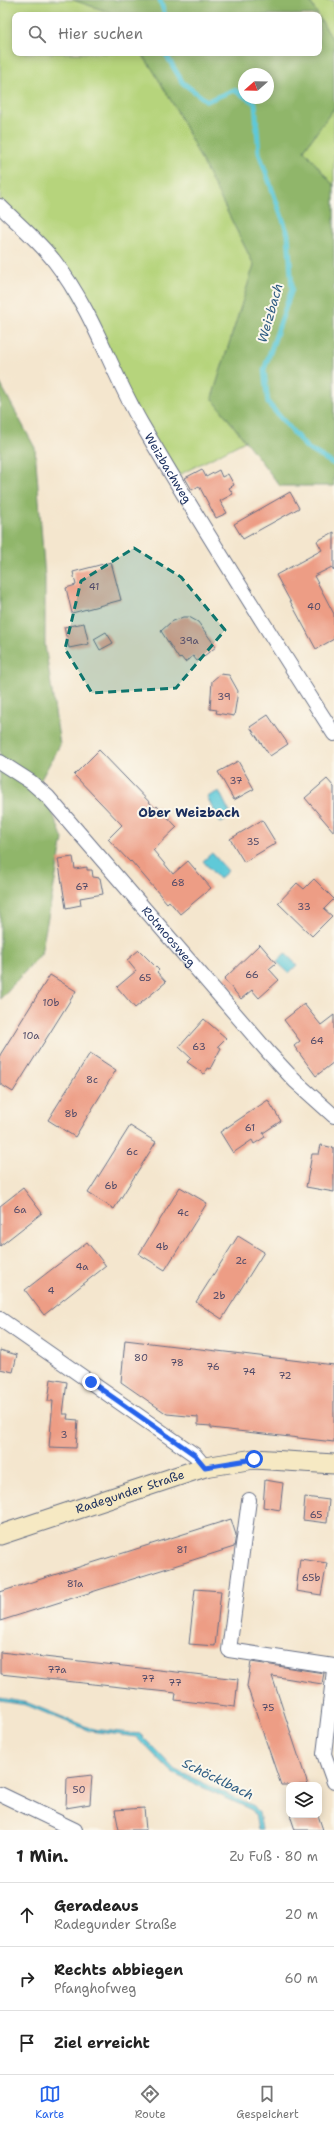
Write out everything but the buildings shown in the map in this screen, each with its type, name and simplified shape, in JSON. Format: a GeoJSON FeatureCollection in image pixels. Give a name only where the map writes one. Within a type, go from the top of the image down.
{"type":"FeatureCollection","features":[{"type":"Feature","properties":{"kind":"main road","name":"Radegunder Straße"},"geometry":{"type":"LineString","coordinates":[[0,1535],[205,1467],[254,1459],[334,1464]]}},
{"type":"Feature","properties":{"kind":"street","name":"Weizbachweg"},"geometry":{"type":"LineString","coordinates":[[0,206],[56,263],[88,315],[140,421],[251,606],[334,734]]}},
{"type":"Feature","properties":{"kind":"street","name":"Rotmoosweg"},"geometry":{"type":"LineString","coordinates":[[0,762],[31,782],[48,797],[269,1053],[295,1081],[334,1116]]}},
{"type":"Feature","properties":{"kind":"street"},"geometry":{"type":"LineString","coordinates":[[0,1319],[195,1455],[205,1467]]}},
{"type":"Feature","properties":{"kind":"street"},"geometry":{"type":"LineString","coordinates":[[249,1500],[229,1650],[334,1666]]}},
{"type":"Feature","properties":{"kind":"street"},"geometry":{"type":"LineString","coordinates":[[334,1670],[324,1754],[334,1782]]}},
{"type":"Feature","properties":{"kind":"street"},"geometry":{"type":"LineString","coordinates":[[0,1794],[75,1830]]}},
{"type":"Feature","properties":{"kind":"highlighted area"},"geometry":{"type":"Polygon","coordinates":[[[134,548],[181,577],[225,630],[176,688],[92,693],[65,649],[81,581],[134,548]]]}},
{"type":"Feature","properties":{"kind":"green space"},"geometry":{"type":"Polygon","coordinates":[[[0,0],[73,0],[109,12],[12,12],[12,56],[143,56],[153,70],[176,109],[254,265],[212,398],[245,441],[173,478],[56,263],[0,206],[0,0]]]}},
{"type":"Feature","properties":{"kind":"green space"},"geometry":{"type":"Polygon","coordinates":[[[73,0],[309,0],[316,12],[109,12],[73,0]]]}},
{"type":"Feature","properties":{"kind":"green space"},"geometry":{"type":"Polygon","coordinates":[[[309,0],[334,0],[334,42],[322,22],[322,12],[316,12],[309,0]]]}},
{"type":"Feature","properties":{"kind":"green space"},"geometry":{"type":"Polygon","coordinates":[[[322,22],[334,42],[334,108],[304,150],[334,186],[334,486],[280,486],[212,398],[254,265],[176,109],[143,56],[322,56],[322,22]]]}},
{"type":"Feature","properties":{"kind":"green space"},"geometry":{"type":"Polygon","coordinates":[[[334,108],[334,186],[304,150],[334,108]]]}},
{"type":"Feature","properties":{"kind":"green space"},"geometry":{"type":"Polygon","coordinates":[[[0,383],[35,448],[45,578],[45,645],[60,745],[40,781],[63,839],[41,954],[0,999],[0,383]]]}},
{"type":"Feature","properties":{"kind":"water"},"geometry":{"type":"Polygon","coordinates":[[[219,791],[232,817],[221,823],[207,797],[219,791]]]}},
{"type":"Feature","properties":{"kind":"water"},"geometry":{"type":"Polygon","coordinates":[[[212,853],[228,871],[219,879],[203,861],[212,853]]]}},
{"type":"Feature","properties":{"kind":"water"},"geometry":{"type":"Polygon","coordinates":[[[285,953],[297,965],[289,973],[277,962],[285,953]]]}},
{"type":"Feature","properties":{"kind":"water","name":"Schöcklbach"},"geometry":{"type":"Polygon","coordinates":[[[0,1698],[28,1703],[92,1729],[140,1734],[175,1770],[254,1806],[259,1813],[262,1830],[258,1830],[255,1814],[252,1810],[172,1773],[137,1737],[90,1731],[26,1705],[0,1701],[0,1698]]]}},
{"type":"Feature","properties":{"kind":"waterway","name":"Weizbach"},"geometry":{"type":"LineString","coordinates":[[160,0],[164,12]]}},
{"type":"Feature","properties":{"kind":"waterway","name":"Weizbach"},"geometry":{"type":"LineString","coordinates":[[167,56],[183,83],[207,101],[234,90],[238,92]]}},
{"type":"Feature","properties":{"kind":"waterway","name":"Weizbach"},"geometry":{"type":"LineString","coordinates":[[255,104],[259,153],[288,234],[292,289],[264,370],[268,403],[307,448],[334,464]]}},
{"type":"Feature","properties":{"kind":"district","name":"Ober Weizbach"},"geometry":{"type":"Point","coordinates":[189,812]}},
{"type":"Feature","properties":{"kind":"route"},"geometry":{"type":"LineString","coordinates":[[91,1382],[195,1455],[205,1467],[254,1459]]}}]}
